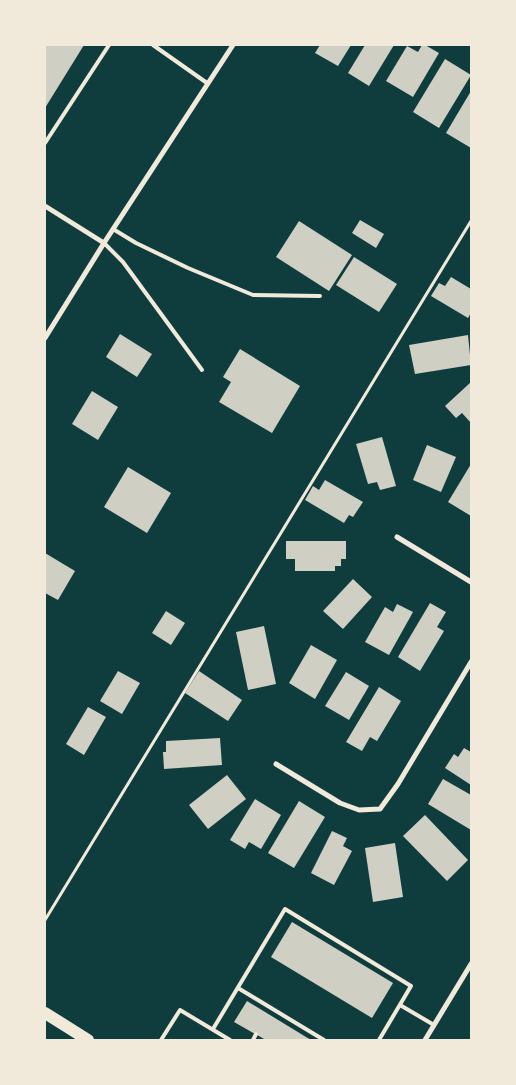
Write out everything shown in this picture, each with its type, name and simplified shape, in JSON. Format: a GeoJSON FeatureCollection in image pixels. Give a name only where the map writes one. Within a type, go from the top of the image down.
{"type":"FeatureCollection","features":[{"type":"Feature","properties":{"kind":"main road"},"geometry":{"type":"LineString","coordinates":[[45,1013],[88,1040]]}},
{"type":"Feature","properties":{"kind":"street"},"geometry":{"type":"LineString","coordinates":[[45,338],[104,242],[233,45]]}},
{"type":"Feature","properties":{"kind":"street"},"geometry":{"type":"LineString","coordinates":[[45,206],[104,242]]}},
{"type":"Feature","properties":{"kind":"street"},"geometry":{"type":"LineString","coordinates":[[397,538],[471,582]]}},
{"type":"Feature","properties":{"kind":"street"},"geometry":{"type":"LineString","coordinates":[[276,764],[340,803],[360,810],[380,809],[398,784],[471,662]]}},
{"type":"Feature","properties":{"kind":"street"},"geometry":{"type":"LineString","coordinates":[[425,1040],[471,964]]}},
{"type":"Feature","properties":{"kind":"lane"},"geometry":{"type":"LineString","coordinates":[[45,143],[109,45]]}},
{"type":"Feature","properties":{"kind":"lane"},"geometry":{"type":"LineString","coordinates":[[153,45],[207,82]]}},
{"type":"Feature","properties":{"kind":"lane"},"geometry":{"type":"LineString","coordinates":[[113,229],[136,243],[188,268],[253,294],[320,296]]}},
{"type":"Feature","properties":{"kind":"lane"},"geometry":{"type":"LineString","coordinates":[[104,242],[133,274],[202,370]]}},
{"type":"Feature","properties":{"kind":"lane"},"geometry":{"type":"LineString","coordinates":[[213,1029],[285,909],[412,986],[379,1040]]}},
{"type":"Feature","properties":{"kind":"lane"},"geometry":{"type":"LineString","coordinates":[[238,988],[324,1040]]}},
{"type":"Feature","properties":{"kind":"lane"},"geometry":{"type":"LineString","coordinates":[[400,1005],[434,1025]]}},
{"type":"Feature","properties":{"kind":"lane"},"geometry":{"type":"LineString","coordinates":[[269,1014],[272,1009]]}},
{"type":"Feature","properties":{"kind":"lane"},"geometry":{"type":"LineString","coordinates":[[161,1040],[180,1010],[230,1040]]}},
{"type":"Feature","properties":{"kind":"lane"},"geometry":{"type":"LineString","coordinates":[[290,1027],[293,1021]]}},
{"type":"Feature","properties":{"kind":"lane"},"geometry":{"type":"LineString","coordinates":[[253,1040],[256,1034]]}},
{"type":"Feature","properties":{"kind":"lane"},"geometry":{"type":"LineString","coordinates":[[312,1040],[316,1035]]}},
{"type":"Feature","properties":{"kind":"path"},"geometry":{"type":"LineString","coordinates":[[45,920],[471,221]]}},
{"type":"Feature","properties":{"kind":"building"},"geometry":{"type":"Polygon","coordinates":[[[45,45],[84,45],[45,108],[45,45]]]}},
{"type":"Feature","properties":{"kind":"building"},"geometry":{"type":"Polygon","coordinates":[[[320,45],[351,45],[338,66],[315,53],[320,45]]]}},
{"type":"Feature","properties":{"kind":"building"},"geometry":{"type":"Polygon","coordinates":[[[365,45],[394,45],[369,86],[348,73],[365,45]]]}},
{"type":"Feature","properties":{"kind":"building"},"geometry":{"type":"Polygon","coordinates":[[[422,45],[439,53],[413,97],[386,81],[407,46],[418,52],[422,45]]]}},
{"type":"Feature","properties":{"kind":"building"},"geometry":{"type":"Polygon","coordinates":[[[445,59],[471,75],[439,128],[413,112],[445,59]]]}},
{"type":"Feature","properties":{"kind":"building"},"geometry":{"type":"Polygon","coordinates":[[[471,91],[471,148],[446,133],[471,91]]]}},
{"type":"Feature","properties":{"kind":"building"},"geometry":{"type":"Polygon","coordinates":[[[360,220],[384,234],[376,248],[352,233],[360,220]]]}},
{"type":"Feature","properties":{"kind":"building"},"geometry":{"type":"Polygon","coordinates":[[[299,221],[352,255],[329,291],[276,257],[299,221]]]}},
{"type":"Feature","properties":{"kind":"building"},"geometry":{"type":"Polygon","coordinates":[[[354,257],[397,284],[379,312],[336,285],[354,257]]]}},
{"type":"Feature","properties":{"kind":"building"},"geometry":{"type":"Polygon","coordinates":[[[451,277],[471,289],[471,313],[468,318],[431,296],[439,283],[445,286],[451,277]]]}},
{"type":"Feature","properties":{"kind":"building"},"geometry":{"type":"Polygon","coordinates":[[[120,334],[152,354],[137,377],[106,357],[120,334]]]}},
{"type":"Feature","properties":{"kind":"building"},"geometry":{"type":"Polygon","coordinates":[[[468,335],[471,365],[415,374],[409,345],[468,335]]]}},
{"type":"Feature","properties":{"kind":"building"},"geometry":{"type":"Polygon","coordinates":[[[240,349],[300,386],[272,433],[219,402],[231,382],[223,377],[240,349]]]}},
{"type":"Feature","properties":{"kind":"building"},"geometry":{"type":"Polygon","coordinates":[[[471,382],[471,423],[462,413],[456,418],[445,406],[471,382]]]}},
{"type":"Feature","properties":{"kind":"building"},"geometry":{"type":"Polygon","coordinates":[[[92,391],[118,407],[98,440],[72,424],[92,391]]]}},
{"type":"Feature","properties":{"kind":"building"},"geometry":{"type":"Polygon","coordinates":[[[382,437],[396,486],[380,490],[377,482],[368,484],[356,444],[382,437]]]}},
{"type":"Feature","properties":{"kind":"building"},"geometry":{"type":"Polygon","coordinates":[[[427,445],[456,457],[441,492],[413,480],[427,445]]]}},
{"type":"Feature","properties":{"kind":"building"},"geometry":{"type":"Polygon","coordinates":[[[471,464],[471,516],[448,502],[471,464]]]}},
{"type":"Feature","properties":{"kind":"building"},"geometry":{"type":"Polygon","coordinates":[[[128,467],[171,493],[147,533],[104,507],[128,467]]]}},
{"type":"Feature","properties":{"kind":"building"},"geometry":{"type":"Polygon","coordinates":[[[325,480],[363,502],[353,517],[349,515],[344,523],[305,500],[313,486],[319,490],[325,480]]]}},
{"type":"Feature","properties":{"kind":"building"},"geometry":{"type":"Polygon","coordinates":[[[286,541],[346,541],[346,559],[341,559],[341,566],[335,566],[335,571],[295,571],[295,559],[286,559],[286,541]]]}},
{"type":"Feature","properties":{"kind":"building"},"geometry":{"type":"Polygon","coordinates":[[[45,553],[75,571],[58,600],[45,593],[45,553]]]}},
{"type":"Feature","properties":{"kind":"building"},"geometry":{"type":"Polygon","coordinates":[[[353,579],[372,597],[343,629],[323,611],[353,579]]]}},
{"type":"Feature","properties":{"kind":"building"},"geometry":{"type":"Polygon","coordinates":[[[430,603],[446,612],[437,627],[444,631],[420,671],[398,657],[430,603]]]}},
{"type":"Feature","properties":{"kind":"building"},"geometry":{"type":"Polygon","coordinates":[[[397,604],[413,612],[389,655],[365,642],[385,607],[393,612],[397,604]]]}},
{"type":"Feature","properties":{"kind":"building"},"geometry":{"type":"Polygon","coordinates":[[[166,611],[185,623],[171,645],[152,633],[166,611]]]}},
{"type":"Feature","properties":{"kind":"building"},"geometry":{"type":"Polygon","coordinates":[[[264,626],[276,684],[248,690],[236,632],[264,626]]]}},
{"type":"Feature","properties":{"kind":"building"},"geometry":{"type":"Polygon","coordinates":[[[311,645],[337,660],[315,699],[289,683],[311,645]]]}},
{"type":"Feature","properties":{"kind":"building"},"geometry":{"type":"Polygon","coordinates":[[[118,671],[140,683],[122,714],[100,701],[118,671]]]}},
{"type":"Feature","properties":{"kind":"building"},"geometry":{"type":"Polygon","coordinates":[[[199,671],[242,700],[228,721],[185,693],[199,671]]]}},
{"type":"Feature","properties":{"kind":"building"},"geometry":{"type":"Polygon","coordinates":[[[346,672],[369,686],[349,720],[325,706],[346,672]]]}},
{"type":"Feature","properties":{"kind":"building"},"geometry":{"type":"Polygon","coordinates":[[[379,687],[401,701],[377,741],[370,737],[362,751],[346,742],[379,687]]]}},
{"type":"Feature","properties":{"kind":"building"},"geometry":{"type":"Polygon","coordinates":[[[88,707],[106,717],[84,755],[66,744],[88,707]]]}},
{"type":"Feature","properties":{"kind":"building"},"geometry":{"type":"Polygon","coordinates":[[[220,738],[222,765],[164,769],[163,752],[166,752],[166,741],[220,738]]]}},
{"type":"Feature","properties":{"kind":"building"},"geometry":{"type":"Polygon","coordinates":[[[464,748],[471,752],[471,785],[445,768],[454,754],[458,757],[464,748]]]}},
{"type":"Feature","properties":{"kind":"building"},"geometry":{"type":"Polygon","coordinates":[[[227,775],[246,799],[208,829],[189,805],[227,775]]]}},
{"type":"Feature","properties":{"kind":"building"},"geometry":{"type":"Polygon","coordinates":[[[443,779],[471,795],[471,830],[428,804],[443,779]]]}},
{"type":"Feature","properties":{"kind":"building"},"geometry":{"type":"Polygon","coordinates":[[[255,799],[281,815],[261,849],[249,842],[245,849],[230,840],[255,799]]]}},
{"type":"Feature","properties":{"kind":"building"},"geometry":{"type":"Polygon","coordinates":[[[299,801],[325,817],[294,868],[268,853],[299,801]]]}},
{"type":"Feature","properties":{"kind":"building"},"geometry":{"type":"Polygon","coordinates":[[[425,815],[468,860],[447,881],[403,836],[425,815]]]}},
{"type":"Feature","properties":{"kind":"building"},"geometry":{"type":"Polygon","coordinates":[[[332,831],[347,838],[343,846],[352,851],[334,885],[311,873],[332,831]]]}},
{"type":"Feature","properties":{"kind":"building"},"geometry":{"type":"Polygon","coordinates":[[[395,843],[403,897],[373,902],[365,848],[395,843]]]}},
{"type":"Feature","properties":{"kind":"building"},"geometry":{"type":"Polygon","coordinates":[[[292,922],[393,983],[372,1018],[271,957],[292,922]]]}},
{"type":"Feature","properties":{"kind":"building"},"geometry":{"type":"Polygon","coordinates":[[[247,1001],[311,1040],[266,1040],[234,1022],[247,1001]]]}}]}
